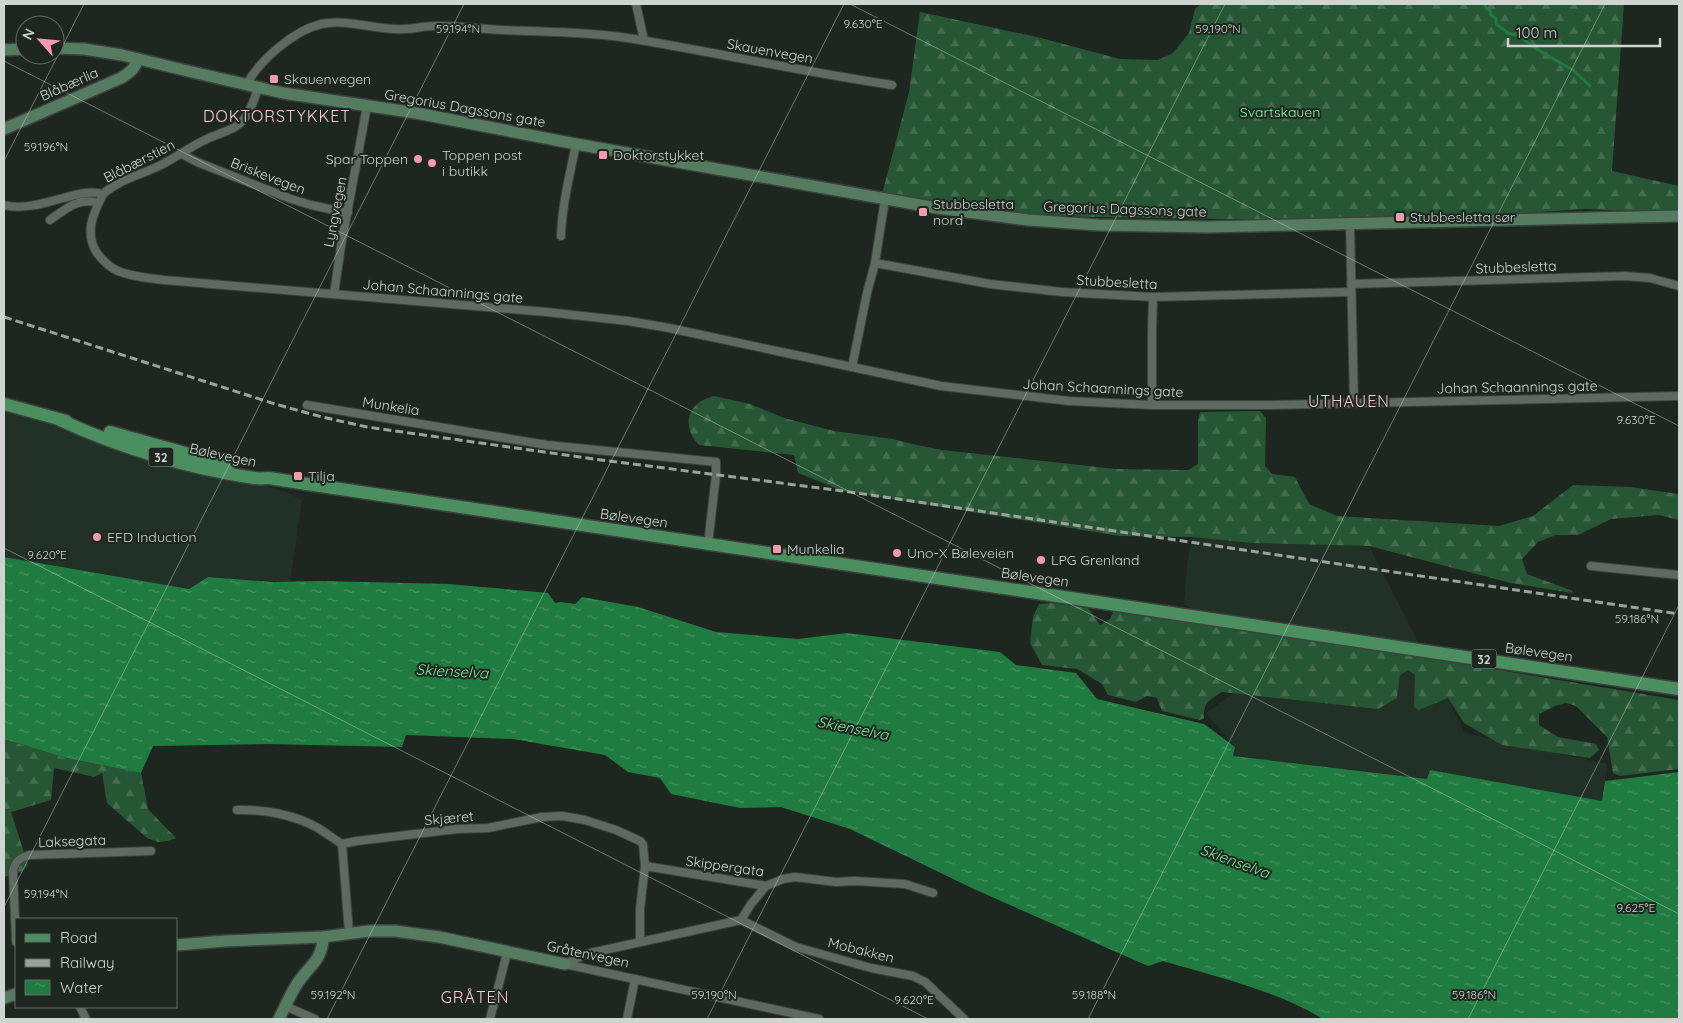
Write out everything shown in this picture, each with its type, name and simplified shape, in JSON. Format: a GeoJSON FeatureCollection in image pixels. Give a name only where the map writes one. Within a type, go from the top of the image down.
{"type":"FeatureCollection","features":[{"type":"Feature","properties":{"kind":"main road","name":"Bølevegen"},"geometry":{"type":"LineString","coordinates":[[4,404],[60,420],[78,422],[257,473],[267,478],[1679,689]]}},
{"type":"Feature","properties":{"kind":"street"},"geometry":{"type":"LineString","coordinates":[[636,4],[644,40]]}},
{"type":"Feature","properties":{"kind":"street","name":"Skauenvegen"},"geometry":{"type":"LineString","coordinates":[[246,85],[256,69],[287,42],[308,29],[340,22],[382,28],[404,29],[449,26],[496,30],[551,31],[644,40],[892,85]]}},
{"type":"Feature","properties":{"kind":"street","name":"Gregorius Dagssons gate"},"geometry":{"type":"LineString","coordinates":[[65,49],[104,51],[258,88],[416,113],[576,144],[937,208],[1028,220],[1098,225],[1207,227],[1679,216]]}},
{"type":"Feature","properties":{"kind":"street","name":"Blåbærlia"},"geometry":{"type":"LineString","coordinates":[[4,129],[121,78],[131,71],[136,65],[138,58]]}},
{"type":"Feature","properties":{"kind":"street","name":"Blåbærstien"},"geometry":{"type":"LineString","coordinates":[[4,205],[17,207],[33,205],[90,192],[103,194],[122,181],[160,165],[200,142],[237,126],[244,121],[258,88]]}},
{"type":"Feature","properties":{"kind":"street","name":"Lyngvegen"},"geometry":{"type":"LineString","coordinates":[[334,294],[367,106]]}},
{"type":"Feature","properties":{"kind":"street"},"geometry":{"type":"LineString","coordinates":[[560,236],[566,190],[576,144]]}},
{"type":"Feature","properties":{"kind":"street","name":"Briskevegen"},"geometry":{"type":"LineString","coordinates":[[182,154],[291,199],[311,206],[348,213]]}},
{"type":"Feature","properties":{"kind":"street","name":"Johan Schaannings gate"},"geometry":{"type":"LineString","coordinates":[[103,194],[92,219],[91,241],[102,260],[110,267],[136,276],[628,321],[941,386],[1070,401],[1152,405],[1679,396]]}},
{"type":"Feature","properties":{"kind":"street"},"geometry":{"type":"LineString","coordinates":[[852,367],[875,263],[885,199]]}},
{"type":"Feature","properties":{"kind":"street"},"geometry":{"type":"LineString","coordinates":[[50,220],[82,202],[89,200],[98,203]]}},
{"type":"Feature","properties":{"kind":"street"},"geometry":{"type":"LineString","coordinates":[[1350,224],[1354,403]]}},
{"type":"Feature","properties":{"kind":"street","name":"Stubbesletta"},"geometry":{"type":"LineString","coordinates":[[875,263],[990,284],[1062,292],[1153,297],[1625,276],[1650,278],[1679,286]]}},
{"type":"Feature","properties":{"kind":"street"},"geometry":{"type":"LineString","coordinates":[[1152,405],[1153,297]]}},
{"type":"Feature","properties":{"kind":"street","name":"Munkelia"},"geometry":{"type":"LineString","coordinates":[[307,405],[547,445],[716,462],[708,544]]}},
{"type":"Feature","properties":{"kind":"street"},"geometry":{"type":"LineString","coordinates":[[1591,566],[1679,575]]}},
{"type":"Feature","properties":{"kind":"street"},"geometry":{"type":"LineString","coordinates":[[237,810],[250,810],[297,819],[318,828],[342,844],[349,933]]}},
{"type":"Feature","properties":{"kind":"street","name":"Skjæret"},"geometry":{"type":"LineString","coordinates":[[342,844],[438,831],[488,828],[527,819],[562,816],[585,820],[616,830],[640,841],[645,850],[645,866]]}},
{"type":"Feature","properties":{"kind":"street","name":"Laksegata"},"geometry":{"type":"LineString","coordinates":[[15,918],[13,870],[18,860],[29,855],[151,850]]}},
{"type":"Feature","properties":{"kind":"street"},"geometry":{"type":"LineString","coordinates":[[640,941],[640,909],[645,866]]}},
{"type":"Feature","properties":{"kind":"street","name":"Skippergata"},"geometry":{"type":"LineString","coordinates":[[645,866],[766,886],[783,879],[795,877],[836,882],[855,881],[905,884],[933,893]]}},
{"type":"Feature","properties":{"kind":"street"},"geometry":{"type":"LineString","coordinates":[[565,964],[586,954],[741,920],[766,886]]}},
{"type":"Feature","properties":{"kind":"street","name":"Mobakken"},"geometry":{"type":"LineString","coordinates":[[741,920],[796,947],[871,968],[912,976],[925,982],[964,1019]]}},
{"type":"Feature","properties":{"kind":"street","name":"Gråtenvegen"},"geometry":{"type":"LineString","coordinates":[[178,945],[323,937],[383,931],[414,933],[474,944],[507,953],[819,1019]]}},
{"type":"Feature","properties":{"kind":"street"},"geometry":{"type":"LineString","coordinates":[[279,1019],[298,982],[320,955],[323,937]]}},
{"type":"Feature","properties":{"kind":"street"},"geometry":{"type":"LineString","coordinates":[[490,1019],[507,953]]}},
{"type":"Feature","properties":{"kind":"street"},"geometry":{"type":"LineString","coordinates":[[627,1019],[635,979]]}},
{"type":"Feature","properties":{"kind":"street"},"geometry":{"type":"LineString","coordinates":[[285,1006],[315,1019]]}},
{"type":"Feature","properties":{"kind":"shaded area"},"geometry":{"type":"Polygon","coordinates":[[[4,411],[98,438],[186,467],[263,485],[288,493],[302,500],[290,582],[209,577],[189,589],[4,557],[4,411]]]}},
{"type":"Feature","properties":{"kind":"shaded area"},"geometry":{"type":"Polygon","coordinates":[[[1192,537],[1251,543],[1369,546],[1465,733],[1607,764],[1602,802],[1430,770],[1427,779],[1233,756],[1235,747],[1206,713],[1235,692],[1247,629],[1184,605],[1187,565],[1192,537]]]}},
{"type":"Feature","properties":{"kind":"green space","name":"Svartskauen"},"geometry":{"type":"Polygon","coordinates":[[[1201,4],[1624,4],[1612,171],[1679,186],[1679,209],[1648,212],[1586,209],[1508,214],[1280,220],[1030,216],[882,194],[909,92],[920,12],[1037,37],[1120,59],[1158,60],[1173,53],[1189,33],[1195,9],[1201,4]]]}},
{"type":"Feature","properties":{"kind":"green space"},"geometry":{"type":"Polygon","coordinates":[[[714,396],[750,404],[784,418],[834,431],[893,439],[942,450],[1116,469],[1188,470],[1198,464],[1198,420],[1200,412],[1260,411],[1266,418],[1265,466],[1272,474],[1295,477],[1309,504],[1337,516],[1499,526],[1533,516],[1573,485],[1630,487],[1679,494],[1679,520],[1659,515],[1611,519],[1578,535],[1556,535],[1538,542],[1522,559],[1527,574],[1573,591],[1572,593],[1511,583],[1369,546],[1251,543],[1192,537],[1120,536],[843,491],[798,473],[794,455],[699,445],[690,430],[690,415],[698,403],[714,396]]]}},
{"type":"Feature","properties":{"kind":"green space"},"geometry":{"type":"Polygon","coordinates":[[[1051,603],[1088,608],[1100,625],[1110,619],[1114,610],[1263,631],[1679,700],[1679,769],[1620,776],[1613,773],[1607,737],[1576,706],[1566,703],[1539,714],[1539,725],[1558,737],[1596,744],[1599,750],[1590,758],[1502,745],[1464,723],[1448,698],[1419,710],[1414,707],[1415,675],[1408,670],[1400,675],[1397,698],[1378,709],[1222,692],[1208,702],[1204,718],[1200,720],[1162,711],[1157,698],[1147,696],[1136,702],[1108,695],[1102,684],[1077,669],[1042,665],[1030,643],[1033,617],[1039,604],[1051,603]]]}},
{"type":"Feature","properties":{"kind":"green space"},"geometry":{"type":"Polygon","coordinates":[[[4,739],[66,758],[141,773],[148,809],[176,838],[158,842],[147,838],[107,803],[102,773],[94,777],[54,768],[51,800],[11,812],[28,865],[21,872],[4,877],[4,739]]]}},
{"type":"Feature","properties":{"kind":"water","name":"Skienselva"},"geometry":{"type":"Polygon","coordinates":[[[4,557],[189,589],[208,577],[273,582],[321,581],[449,584],[548,593],[555,603],[575,604],[582,597],[638,607],[716,632],[798,639],[847,633],[1000,652],[1016,665],[1076,673],[1097,699],[1204,724],[1235,747],[1233,756],[1427,779],[1430,770],[1602,801],[1605,781],[1679,772],[1679,1019],[1323,1019],[1266,992],[1225,979],[1163,961],[1148,966],[976,890],[850,829],[781,807],[740,808],[671,794],[660,778],[628,772],[605,755],[513,739],[406,735],[402,747],[267,744],[153,746],[141,773],[66,758],[4,739],[4,557]]]}},
{"type":"Feature","properties":{"kind":"waterway"},"geometry":{"type":"LineString","coordinates":[[1485,4],[1486,8],[1490,10],[1491,15],[1496,19],[1496,24],[1508,33],[1519,36],[1538,50],[1573,70],[1590,86]]}},
{"type":"Feature","properties":{"kind":"railway"},"geometry":{"type":"LineString","coordinates":[[4,317],[275,404],[367,427],[843,491],[1679,614]]}},
{"type":"Feature","properties":{"kind":"place","name":"Skauenvegen"},"geometry":{"type":"Point","coordinates":[274,79]}},
{"type":"Feature","properties":{"kind":"place","name":"Doktorstykket"},"geometry":{"type":"Point","coordinates":[603,155]}},
{"type":"Feature","properties":{"kind":"place","name":"Spar Toppen"},"geometry":{"type":"Point","coordinates":[418,159]}},
{"type":"Feature","properties":{"kind":"place","name":"Toppen post i butikk"},"geometry":{"type":"Point","coordinates":[432,163]}},
{"type":"Feature","properties":{"kind":"place","name":"Stubbesletta nord"},"geometry":{"type":"Point","coordinates":[923,212]}},
{"type":"Feature","properties":{"kind":"place","name":"Stubbesletta sør"},"geometry":{"type":"Point","coordinates":[1400,217]}},
{"type":"Feature","properties":{"kind":"place","name":"Tilja"},"geometry":{"type":"Point","coordinates":[298,476]}},
{"type":"Feature","properties":{"kind":"place","name":"EFD Induction"},"geometry":{"type":"Point","coordinates":[97,537]}},
{"type":"Feature","properties":{"kind":"place","name":"Munkelia"},"geometry":{"type":"Point","coordinates":[777,549]}},
{"type":"Feature","properties":{"kind":"place","name":"Uno-X Bøleveien"},"geometry":{"type":"Point","coordinates":[897,553]}},
{"type":"Feature","properties":{"kind":"place","name":"LPG Grenland"},"geometry":{"type":"Point","coordinates":[1041,560]}},
{"type":"Feature","properties":{"kind":"district","name":"DOKTORSTYKKET"},"geometry":{"type":"Point","coordinates":[277,116]}},
{"type":"Feature","properties":{"kind":"district","name":"UTHAUEN"},"geometry":{"type":"Point","coordinates":[1349,401]}},
{"type":"Feature","properties":{"kind":"district","name":"GRÅTEN"},"geometry":{"type":"Point","coordinates":[475,997]}}]}
